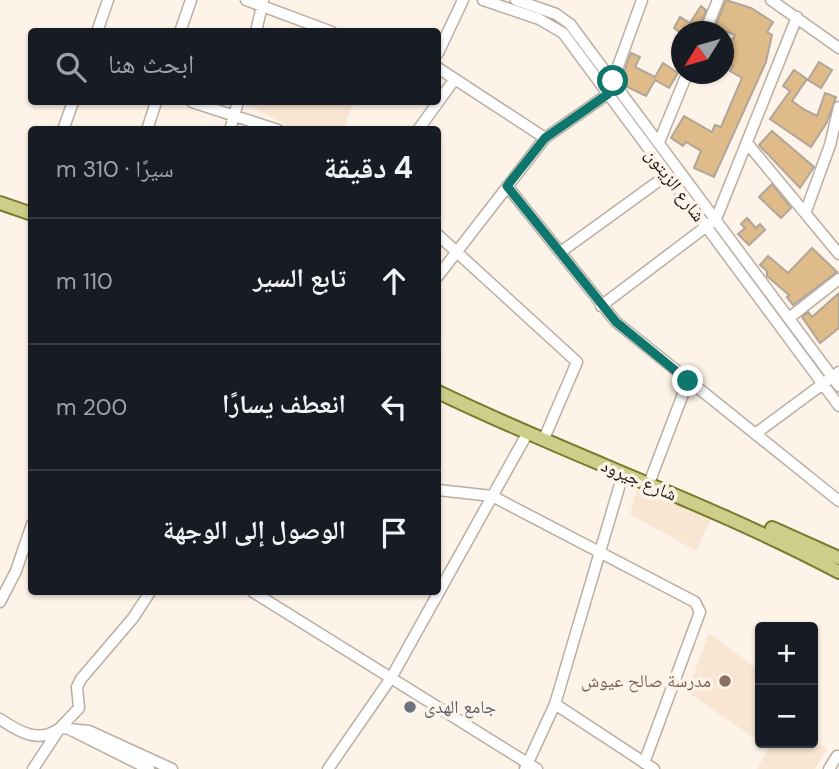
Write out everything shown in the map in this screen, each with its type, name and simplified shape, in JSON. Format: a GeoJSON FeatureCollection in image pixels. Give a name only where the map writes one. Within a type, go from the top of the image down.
{"type":"FeatureCollection","features":[{"type":"Feature","properties":{"kind":"main road"},"geometry":{"type":"LineString","coordinates":[[0,203],[28,213]]}},
{"type":"Feature","properties":{"kind":"main road","name":"شارع جيرود"},"geometry":{"type":"LineString","coordinates":[[441,392],[837,552]]}},
{"type":"Feature","properties":{"kind":"main road","name":"شارع جيرود"},"geometry":{"type":"LineString","coordinates":[[441,392],[527,434],[767,534],[839,572]]}},
{"type":"Feature","properties":{"kind":"street"},"geometry":{"type":"LineString","coordinates":[[98,28],[108,0]]}},
{"type":"Feature","properties":{"kind":"street"},"geometry":{"type":"LineString","coordinates":[[181,28],[191,0]]}},
{"type":"Feature","properties":{"kind":"street"},"geometry":{"type":"LineString","coordinates":[[246,0],[263,3],[322,28]]}},
{"type":"Feature","properties":{"kind":"street"},"geometry":{"type":"LineString","coordinates":[[441,47],[463,0]]}},
{"type":"Feature","properties":{"kind":"street","name":"شارع الزيتون"},"geometry":{"type":"LineString","coordinates":[[483,0],[539,19],[563,33],[839,406]]}},
{"type":"Feature","properties":{"kind":"street","name":"شارع الزيتون"},"geometry":{"type":"LineString","coordinates":[[516,0],[564,18],[789,317],[836,374],[839,386]]}},
{"type":"Feature","properties":{"kind":"street"},"geometry":{"type":"LineString","coordinates":[[441,272],[545,138],[608,94],[642,0]]}},
{"type":"Feature","properties":{"kind":"street"},"geometry":{"type":"LineString","coordinates":[[709,21],[718,0]]}},
{"type":"Feature","properties":{"kind":"street"},"geometry":{"type":"LineString","coordinates":[[771,0],[839,48]]}},
{"type":"Feature","properties":{"kind":"street"},"geometry":{"type":"LineString","coordinates":[[257,28],[263,3]]}},
{"type":"Feature","properties":{"kind":"street"},"geometry":{"type":"LineString","coordinates":[[601,306],[707,229],[716,219],[797,17]]}},
{"type":"Feature","properties":{"kind":"street"},"geometry":{"type":"LineString","coordinates":[[441,70],[545,138]]}},
{"type":"Feature","properties":{"kind":"street"},"geometry":{"type":"LineString","coordinates":[[441,98],[454,80]]}},
{"type":"Feature","properties":{"kind":"street"},"geometry":{"type":"LineString","coordinates":[[659,142],[683,84]]}},
{"type":"Feature","properties":{"kind":"street"},"geometry":{"type":"LineString","coordinates":[[64,126],[72,105]]}},
{"type":"Feature","properties":{"kind":"street"},"geometry":{"type":"LineString","coordinates":[[148,126],[155,105]]}},
{"type":"Feature","properties":{"kind":"street"},"geometry":{"type":"LineString","coordinates":[[200,105],[271,126]]}},
{"type":"Feature","properties":{"kind":"street"},"geometry":{"type":"LineString","coordinates":[[231,126],[237,105]]}},
{"type":"Feature","properties":{"kind":"street"},"geometry":{"type":"LineString","coordinates":[[421,126],[436,105]]}},
{"type":"Feature","properties":{"kind":"street"},"geometry":{"type":"LineString","coordinates":[[806,211],[834,148],[839,107]]}},
{"type":"Feature","properties":{"kind":"street"},"geometry":{"type":"LineString","coordinates":[[234,117],[239,126]]}},
{"type":"Feature","properties":{"kind":"street"},"geometry":{"type":"LineString","coordinates":[[747,143],[839,254]]}},
{"type":"Feature","properties":{"kind":"street"},"geometry":{"type":"LineString","coordinates":[[562,251],[667,175]]}},
{"type":"Feature","properties":{"kind":"street"},"geometry":{"type":"LineString","coordinates":[[507,186],[562,251],[601,306],[616,322],[839,501]]}},
{"type":"Feature","properties":{"kind":"street"},"geometry":{"type":"LineString","coordinates":[[441,238],[578,362],[546,434]]}},
{"type":"Feature","properties":{"kind":"street"},"geometry":{"type":"LineString","coordinates":[[789,317],[839,279]]}},
{"type":"Feature","properties":{"kind":"street"},"geometry":{"type":"LineString","coordinates":[[755,434],[836,374]]}},
{"type":"Feature","properties":{"kind":"street"},"geometry":{"type":"LineString","coordinates":[[651,478],[688,381]]}},
{"type":"Feature","properties":{"kind":"street"},"geometry":{"type":"LineString","coordinates":[[441,588],[527,434]]}},
{"type":"Feature","properties":{"kind":"street"},"geometry":{"type":"LineString","coordinates":[[526,766],[555,704],[624,474]]}},
{"type":"Feature","properties":{"kind":"street"},"geometry":{"type":"LineString","coordinates":[[441,491],[492,496],[695,602],[700,612],[644,763]]}},
{"type":"Feature","properties":{"kind":"street"},"geometry":{"type":"LineString","coordinates":[[0,602],[16,571],[28,536]]}},
{"type":"Feature","properties":{"kind":"street"},"geometry":{"type":"LineString","coordinates":[[33,769],[60,728],[79,708],[77,687],[81,679],[117,639],[148,595]]}},
{"type":"Feature","properties":{"kind":"street"},"geometry":{"type":"LineString","coordinates":[[258,595],[526,766],[537,769]]}},
{"type":"Feature","properties":{"kind":"street"},"geometry":{"type":"LineString","coordinates":[[328,769],[391,678],[437,595]]}},
{"type":"Feature","properties":{"kind":"street"},"geometry":{"type":"LineString","coordinates":[[555,704],[654,769]]}},
{"type":"Feature","properties":{"kind":"street"},"geometry":{"type":"LineString","coordinates":[[0,719],[31,735],[50,735],[60,728],[89,731],[172,769]]}},
{"type":"Feature","properties":{"kind":"street"},"geometry":{"type":"LineString","coordinates":[[71,730],[149,769]]}},
{"type":"Feature","properties":{"kind":"street"},"geometry":{"type":"LineString","coordinates":[[829,769],[837,756]]}},
{"type":"Feature","properties":{"kind":"shaded area"},"geometry":{"type":"Polygon","coordinates":[[[353,105],[345,126],[288,126],[251,106],[353,105]]]}},
{"type":"Feature","properties":{"kind":"shaded area"},"geometry":{"type":"Polygon","coordinates":[[[637,489],[711,519],[696,551],[630,514],[637,489]]]}},
{"type":"Feature","properties":{"kind":"shaded area","name":"مدرسة صالح عيوش"},"geometry":{"type":"Polygon","coordinates":[[[709,633],[755,667],[755,739],[687,692],[709,633]]]}},
{"type":"Feature","properties":{"kind":"shaded area"},"geometry":{"type":"Polygon","coordinates":[[[818,743],[827,749],[815,769],[757,769],[769,748],[818,748],[818,743]]]}},
{"type":"Feature","properties":{"kind":"building"},"geometry":{"type":"Polygon","coordinates":[[[726,0],[751,8],[773,22],[767,32],[772,35],[766,62],[714,177],[694,168],[701,151],[686,142],[683,146],[671,138],[684,116],[712,132],[715,125],[721,127],[742,78],[734,73],[734,21],[717,21],[726,0]]]}},
{"type":"Feature","properties":{"kind":"building"},"geometry":{"type":"Polygon","coordinates":[[[701,6],[706,10],[702,21],[691,21],[701,6]]]}},
{"type":"Feature","properties":{"kind":"building"},"geometry":{"type":"Polygon","coordinates":[[[631,53],[640,57],[635,67],[655,77],[663,63],[671,68],[669,88],[655,80],[646,96],[625,86],[621,80],[631,53]]]}},
{"type":"Feature","properties":{"kind":"building"},"geometry":{"type":"Polygon","coordinates":[[[819,62],[832,70],[821,88],[808,80],[819,62]]]}},
{"type":"Feature","properties":{"kind":"building"},"geometry":{"type":"Polygon","coordinates":[[[794,70],[807,79],[792,101],[805,110],[817,116],[825,93],[836,97],[827,122],[811,147],[770,119],[790,91],[783,86],[794,70]]]}},
{"type":"Feature","properties":{"kind":"building"},"geometry":{"type":"Polygon","coordinates":[[[772,131],[814,167],[800,188],[759,145],[772,131]]]}},
{"type":"Feature","properties":{"kind":"building"},"geometry":{"type":"Polygon","coordinates":[[[772,184],[791,208],[781,218],[759,197],[772,184]]]}},
{"type":"Feature","properties":{"kind":"building"},"geometry":{"type":"Polygon","coordinates":[[[747,218],[756,228],[760,224],[765,230],[749,245],[738,234],[745,228],[741,224],[747,218]]]}},
{"type":"Feature","properties":{"kind":"building"},"geometry":{"type":"Polygon","coordinates":[[[812,248],[837,272],[793,305],[787,297],[789,295],[767,276],[767,271],[760,265],[768,256],[788,273],[812,248]]]}},
{"type":"Feature","properties":{"kind":"building"},"geometry":{"type":"Polygon","coordinates":[[[839,293],[839,328],[820,343],[802,317],[808,312],[812,317],[839,293]]]}},
{"type":"Feature","properties":{"kind":"place","name":"مدرسة صالح عيوش"},"geometry":{"type":"Point","coordinates":[725,681]}},
{"type":"Feature","properties":{"kind":"place","name":"جامع الهدى"},"geometry":{"type":"Point","coordinates":[410,707]}},
{"type":"Feature","properties":{"kind":"route"},"geometry":{"type":"LineString","coordinates":[[613,81],[608,94],[545,138],[507,186],[562,251],[601,306],[616,322],[688,381]]}}]}
